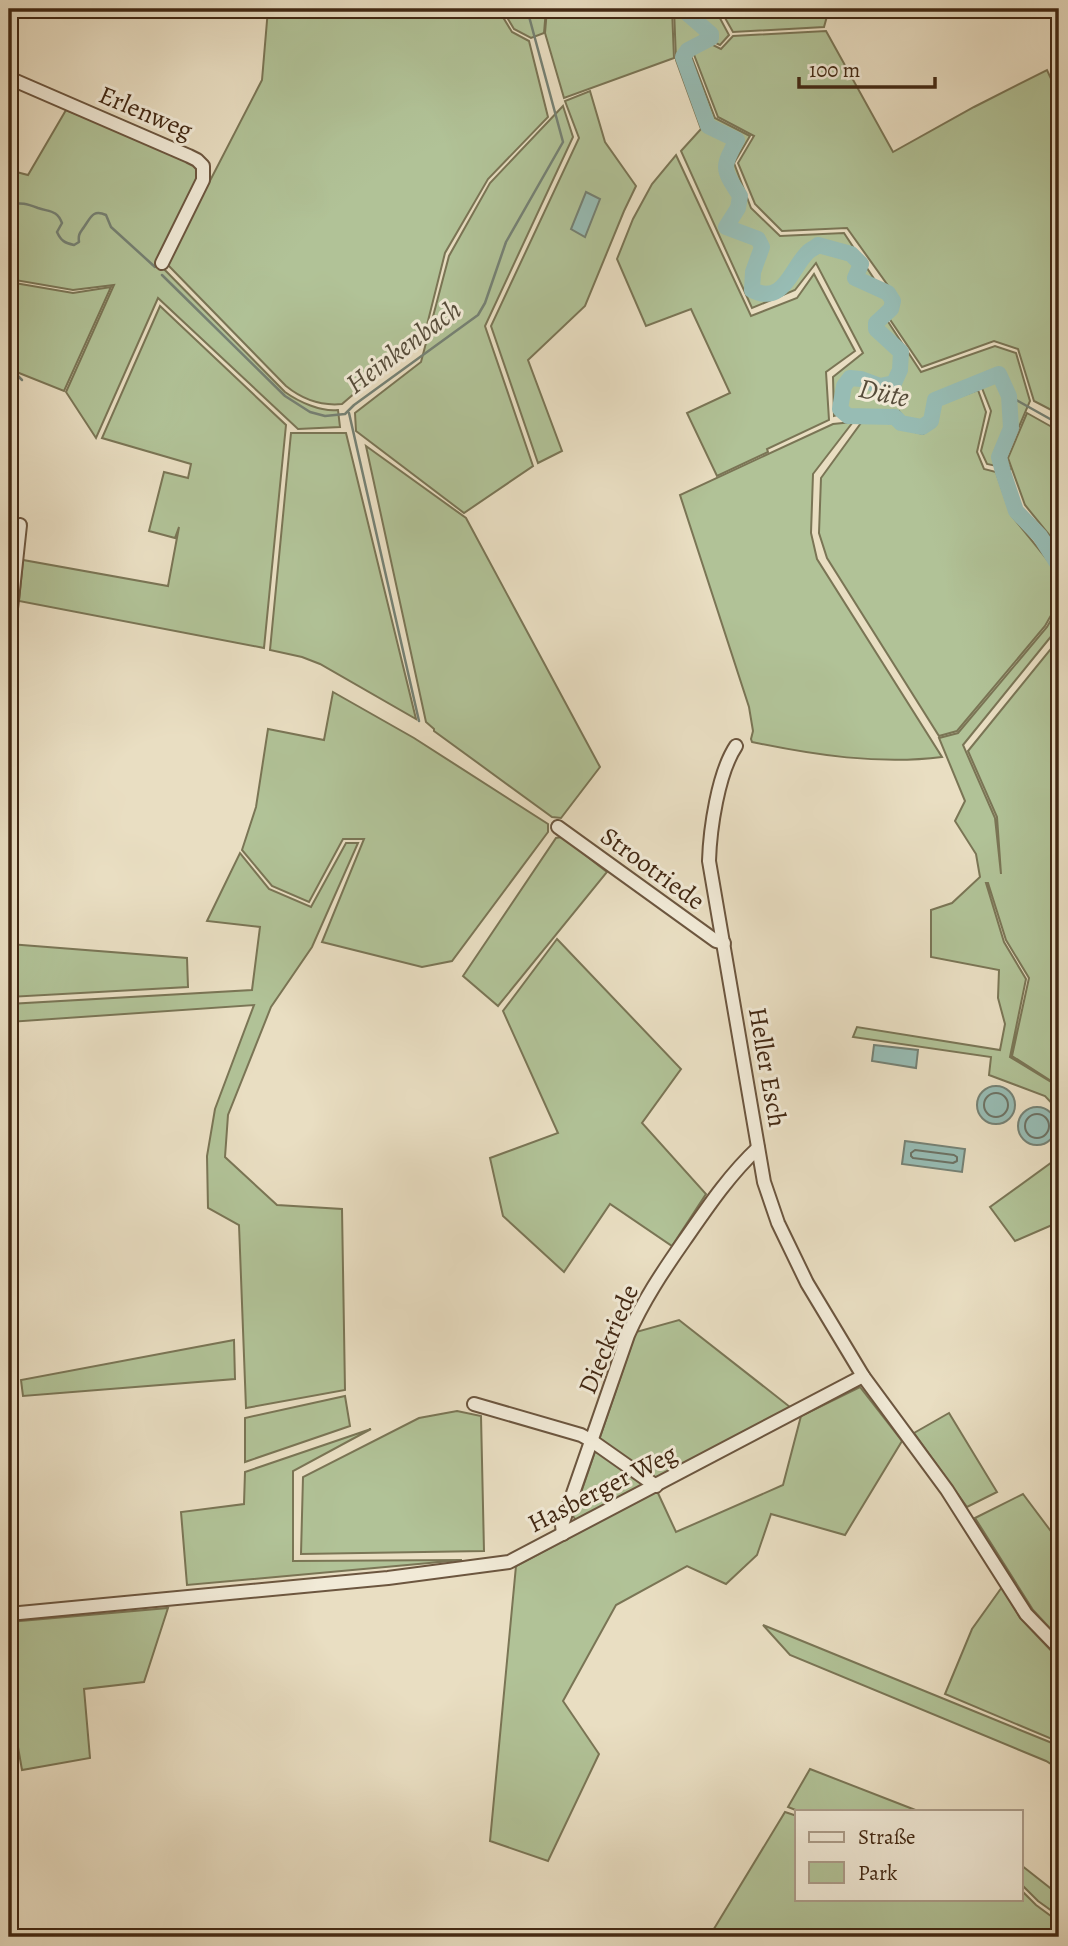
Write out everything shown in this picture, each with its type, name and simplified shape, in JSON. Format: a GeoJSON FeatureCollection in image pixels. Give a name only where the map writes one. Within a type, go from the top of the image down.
{"type":"FeatureCollection","features":[{"type":"Feature","properties":{"kind":"street","name":"Erlenweg"},"geometry":{"type":"LineString","coordinates":[[9,78],[189,156],[204,166],[203,180],[162,263]]}},
{"type":"Feature","properties":{"kind":"street"},"geometry":{"type":"LineString","coordinates":[[9,627],[20,524]]}},
{"type":"Feature","properties":{"kind":"street","name":"Heller Esch"},"geometry":{"type":"LineString","coordinates":[[736,747],[726,764],[710,831],[709,861],[764,1182],[778,1223],[807,1283],[863,1376]]}},
{"type":"Feature","properties":{"kind":"street","name":"Strootriede"},"geometry":{"type":"LineString","coordinates":[[558,827],[716,941],[724,943]]}},
{"type":"Feature","properties":{"kind":"street","name":"Dieckriede"},"geometry":{"type":"LineString","coordinates":[[563,1534],[562,1525],[628,1335],[640,1308],[706,1208],[737,1168],[758,1148]]}},
{"type":"Feature","properties":{"kind":"street"},"geometry":{"type":"LineString","coordinates":[[863,1376],[947,1490],[1026,1614],[1059,1648]]}},
{"type":"Feature","properties":{"kind":"street","name":"Hasberger Weg"},"geometry":{"type":"LineString","coordinates":[[9,1614],[388,1578],[509,1562],[863,1376]]}},
{"type":"Feature","properties":{"kind":"street"},"geometry":{"type":"LineString","coordinates":[[474,1404],[581,1435],[656,1486]]}},
{"type":"Feature","properties":{"kind":"green space"},"geometry":{"type":"Polygon","coordinates":[[[268,9],[498,9],[512,32],[529,41],[548,117],[488,179],[445,253],[425,333],[342,404],[312,401],[286,386],[167,264],[262,80],[268,9]]]}},
{"type":"Feature","properties":{"kind":"green space"},"geometry":{"type":"Polygon","coordinates":[[[502,9],[546,9],[544,33],[531,38],[514,29],[502,9]]]}},
{"type":"Feature","properties":{"kind":"green space"},"geometry":{"type":"Polygon","coordinates":[[[547,9],[672,9],[674,58],[564,98],[545,33],[547,9]]]}},
{"type":"Feature","properties":{"kind":"green space"},"geometry":{"type":"Polygon","coordinates":[[[674,9],[715,9],[729,35],[720,45],[703,37],[687,45],[715,118],[750,136],[734,163],[751,208],[780,236],[844,233],[886,297],[887,305],[881,311],[921,372],[995,346],[1016,353],[1030,401],[1006,457],[1010,469],[987,464],[981,451],[991,411],[978,378],[932,396],[928,418],[920,422],[905,419],[899,411],[851,411],[834,416],[833,377],[863,353],[816,263],[795,290],[752,308],[681,151],[701,129],[676,60],[674,9]]]}},
{"type":"Feature","properties":{"kind":"green space"},"geometry":{"type":"Polygon","coordinates":[[[720,9],[829,9],[824,27],[733,32],[720,9]]]}},
{"type":"Feature","properties":{"kind":"green space"},"geometry":{"type":"Polygon","coordinates":[[[826,31],[893,152],[1047,70],[1059,96],[1059,414],[1034,401],[1018,349],[994,341],[922,367],[889,318],[897,310],[899,301],[847,228],[782,231],[755,204],[738,163],[754,136],[718,117],[693,52],[711,44],[721,49],[733,36],[826,31]]]}},
{"type":"Feature","properties":{"kind":"green space"},"geometry":{"type":"Polygon","coordinates":[[[590,91],[605,142],[636,186],[585,306],[528,360],[562,451],[538,463],[491,326],[579,138],[565,101],[590,91]]]}},
{"type":"Feature","properties":{"kind":"green space"},"geometry":{"type":"Polygon","coordinates":[[[563,106],[573,137],[485,326],[533,466],[464,513],[356,431],[355,413],[421,362],[449,256],[490,183],[563,106]]]}},
{"type":"Feature","properties":{"kind":"green space"},"geometry":{"type":"Polygon","coordinates":[[[66,110],[196,162],[199,179],[158,263],[285,392],[310,405],[338,410],[340,427],[298,429],[158,298],[96,438],[66,392],[114,285],[73,290],[9,279],[9,170],[28,175],[66,110]]]}},
{"type":"Feature","properties":{"kind":"green space"},"geometry":{"type":"Polygon","coordinates":[[[676,155],[751,316],[797,298],[814,274],[855,351],[826,372],[829,420],[717,476],[687,413],[730,393],[691,309],[646,326],[617,259],[633,219],[652,184],[676,155]]]}},
{"type":"Feature","properties":{"kind":"green space"},"geometry":{"type":"Polygon","coordinates":[[[9,282],[73,293],[111,287],[64,391],[9,369],[9,282]]]}},
{"type":"Feature","properties":{"kind":"green space"},"geometry":{"type":"Polygon","coordinates":[[[160,306],[286,425],[264,648],[19,601],[23,560],[168,586],[179,527],[175,538],[149,531],[164,472],[188,478],[191,464],[102,438],[160,306]]]}},
{"type":"Feature","properties":{"kind":"green space"},"geometry":{"type":"Polygon","coordinates":[[[978,390],[986,412],[977,452],[984,469],[996,472],[1011,515],[1059,574],[1059,610],[1054,610],[1045,626],[957,731],[939,736],[827,558],[819,533],[821,478],[861,423],[892,422],[898,428],[923,434],[936,424],[940,404],[978,390]]]}},
{"type":"Feature","properties":{"kind":"green space"},"geometry":{"type":"Polygon","coordinates":[[[1027,413],[1059,431],[1059,547],[1025,505],[1008,458],[1027,413]]]}},
{"type":"Feature","properties":{"kind":"green space"},"geometry":{"type":"Polygon","coordinates":[[[853,422],[813,474],[811,533],[817,559],[942,757],[871,759],[799,751],[752,742],[749,707],[680,495],[833,424],[853,422]]]}},
{"type":"Feature","properties":{"kind":"green space"},"geometry":{"type":"Polygon","coordinates":[[[291,433],[346,433],[416,719],[320,664],[270,650],[291,433]]]}},
{"type":"Feature","properties":{"kind":"green space"},"geometry":{"type":"Polygon","coordinates":[[[366,446],[466,518],[600,767],[561,818],[552,817],[434,731],[426,722],[366,446]]]}},
{"type":"Feature","properties":{"kind":"green space"},"geometry":{"type":"Polygon","coordinates":[[[1055,613],[1059,613],[1059,639],[1053,634],[963,745],[995,818],[1001,874],[997,817],[968,751],[1058,640],[1059,1086],[1012,1056],[1029,978],[1006,940],[986,883],[1004,942],[1026,979],[1010,1057],[1059,1089],[1059,1111],[1045,1096],[989,1075],[991,1057],[853,1037],[857,1027],[1000,1050],[1005,1024],[998,998],[999,970],[931,957],[931,910],[952,903],[980,877],[976,854],[955,821],[965,801],[939,738],[958,733],[1047,627],[1055,613]]]}},
{"type":"Feature","properties":{"kind":"green space"},"geometry":{"type":"Polygon","coordinates":[[[333,692],[414,738],[548,824],[548,832],[452,961],[422,967],[322,942],[364,839],[343,839],[309,902],[272,886],[242,850],[256,807],[268,729],[324,740],[333,692]]]}},
{"type":"Feature","properties":{"kind":"green space"},"geometry":{"type":"Polygon","coordinates":[[[562,837],[607,872],[498,1006],[463,976],[556,838],[562,837]]]}},
{"type":"Feature","properties":{"kind":"green space"},"geometry":{"type":"Polygon","coordinates":[[[346,843],[358,843],[312,947],[271,1007],[228,1115],[225,1157],[277,1205],[342,1209],[345,1390],[246,1408],[239,1225],[208,1208],[207,1156],[215,1109],[254,1005],[9,1022],[9,1004],[252,990],[260,927],[207,921],[240,853],[269,889],[311,907],[346,843]]]}},
{"type":"Feature","properties":{"kind":"green space"},"geometry":{"type":"Polygon","coordinates":[[[557,939],[681,1069],[642,1123],[706,1194],[672,1246],[610,1204],[564,1272],[503,1216],[490,1158],[558,1133],[503,1011],[557,939]]]}},
{"type":"Feature","properties":{"kind":"green space"},"geometry":{"type":"Polygon","coordinates":[[[9,944],[187,958],[188,987],[9,997],[9,944]]]}},
{"type":"Feature","properties":{"kind":"green space"},"geometry":{"type":"Polygon","coordinates":[[[1059,1157],[1059,1222],[1015,1241],[990,1207],[1059,1157]]]}},
{"type":"Feature","properties":{"kind":"green space"},"geometry":{"type":"Polygon","coordinates":[[[679,1320],[790,1407],[580,1526],[573,1516],[636,1332],[679,1320]]]}},
{"type":"Feature","properties":{"kind":"green space"},"geometry":{"type":"Polygon","coordinates":[[[234,1340],[235,1379],[23,1396],[21,1380],[234,1340]]]}},
{"type":"Feature","properties":{"kind":"green space"},"geometry":{"type":"Polygon","coordinates":[[[860,1387],[902,1441],[845,1535],[771,1514],[757,1555],[726,1584],[687,1566],[616,1605],[563,1701],[599,1754],[548,1861],[490,1841],[516,1566],[657,1491],[676,1532],[783,1485],[801,1416],[860,1387]]]}},
{"type":"Feature","properties":{"kind":"green space"},"geometry":{"type":"Polygon","coordinates":[[[345,1396],[350,1426],[245,1462],[245,1418],[345,1396]]]}},
{"type":"Feature","properties":{"kind":"green space"},"geometry":{"type":"Polygon","coordinates":[[[457,1411],[481,1416],[484,1551],[301,1554],[303,1477],[419,1418],[457,1411]]]}},
{"type":"Feature","properties":{"kind":"green space"},"geometry":{"type":"Polygon","coordinates":[[[949,1413],[997,1492],[967,1507],[914,1433],[949,1413]]]}},
{"type":"Feature","properties":{"kind":"green space"},"geometry":{"type":"Polygon","coordinates":[[[371,1429],[293,1471],[293,1561],[462,1560],[187,1585],[181,1512],[244,1504],[245,1472],[371,1429]]]}},
{"type":"Feature","properties":{"kind":"green space"},"geometry":{"type":"Polygon","coordinates":[[[1023,1494],[1059,1542],[1059,1638],[1033,1610],[975,1518],[1023,1494]]]}},
{"type":"Feature","properties":{"kind":"green space"},"geometry":{"type":"Polygon","coordinates":[[[1002,1587],[1020,1618],[1059,1659],[1059,1742],[945,1694],[972,1629],[1002,1587]]]}},
{"type":"Feature","properties":{"kind":"green space"},"geometry":{"type":"Polygon","coordinates":[[[168,1608],[144,1682],[84,1689],[90,1758],[22,1770],[9,1696],[9,1622],[168,1608]]]}},
{"type":"Feature","properties":{"kind":"green space"},"geometry":{"type":"Polygon","coordinates":[[[763,1625],[1052,1743],[1059,1748],[1059,1769],[1046,1761],[790,1655],[763,1625]]]}},
{"type":"Feature","properties":{"kind":"green space"},"geometry":{"type":"Polygon","coordinates":[[[810,1769],[915,1810],[796,1810],[788,1807],[810,1769]]]}},
{"type":"Feature","properties":{"kind":"green space"},"geometry":{"type":"Polygon","coordinates":[[[785,1812],[795,1815],[795,1900],[1023,1900],[1023,1892],[1059,1922],[1059,1937],[709,1937],[785,1812]]]}},
{"type":"Feature","properties":{"kind":"green space"},"geometry":{"type":"Polygon","coordinates":[[[1023,1867],[1059,1895],[1059,1916],[1023,1886],[1023,1867]]]}},
{"type":"Feature","properties":{"kind":"water"},"geometry":{"type":"Polygon","coordinates":[[[586,192],[600,199],[585,237],[571,229],[586,192]]]}},
{"type":"Feature","properties":{"kind":"water"},"geometry":{"type":"Polygon","coordinates":[[[874,1045],[918,1050],[916,1068],[872,1061],[874,1045]]]}},
{"type":"Feature","properties":{"kind":"water"},"geometry":{"type":"Polygon","coordinates":[[[996,1086],[1010,1091],[1015,1105],[1010,1119],[996,1124],[982,1119],[977,1105],[982,1091],[996,1086]]]}},
{"type":"Feature","properties":{"kind":"water"},"geometry":{"type":"Polygon","coordinates":[[[1037,1107],[1051,1112],[1056,1126],[1051,1140],[1037,1145],[1023,1140],[1018,1126],[1023,1112],[1037,1107]]]}},
{"type":"Feature","properties":{"kind":"water"},"geometry":{"type":"Polygon","coordinates":[[[905,1141],[965,1149],[962,1172],[902,1164],[905,1141]]]}},
{"type":"Feature","properties":{"kind":"waterway","name":"Heinkenbach"},"geometry":{"type":"LineString","coordinates":[[162,275],[285,396],[310,412],[325,416],[345,414],[478,315],[485,303],[506,242],[563,142],[527,9]]}},
{"type":"Feature","properties":{"kind":"waterway","name":"Düte"},"geometry":{"type":"LineString","coordinates":[[682,9],[711,34],[711,38],[688,50],[683,57],[708,126],[737,140],[728,157],[726,169],[740,196],[738,208],[726,227],[758,239],[762,247],[753,272],[752,290],[763,294],[779,289],[808,252],[818,245],[851,254],[861,264],[855,278],[888,293],[893,301],[891,309],[876,323],[876,329],[901,352],[900,370],[894,383],[880,386],[850,378],[844,386],[840,409],[848,416],[895,417],[901,423],[922,427],[931,421],[935,400],[999,374],[1009,396],[1011,428],[999,457],[1003,472],[1016,511],[1040,536],[1059,566]]}},
{"type":"Feature","properties":{"kind":"waterway","name":"Heinkenbach"},"geometry":{"type":"LineString","coordinates":[[9,204],[27,204],[55,214],[62,223],[57,232],[64,241],[74,245],[79,242],[80,234],[93,215],[106,215],[111,227],[155,267]]}},
{"type":"Feature","properties":{"kind":"waterway"},"geometry":{"type":"LineString","coordinates":[[9,367],[22,380]]}},
{"type":"Feature","properties":{"kind":"waterway"},"geometry":{"type":"LineString","coordinates":[[1009,396],[1059,424]]}},
{"type":"Feature","properties":{"kind":"waterway"},"geometry":{"type":"LineString","coordinates":[[349,413],[419,721]]}}]}
